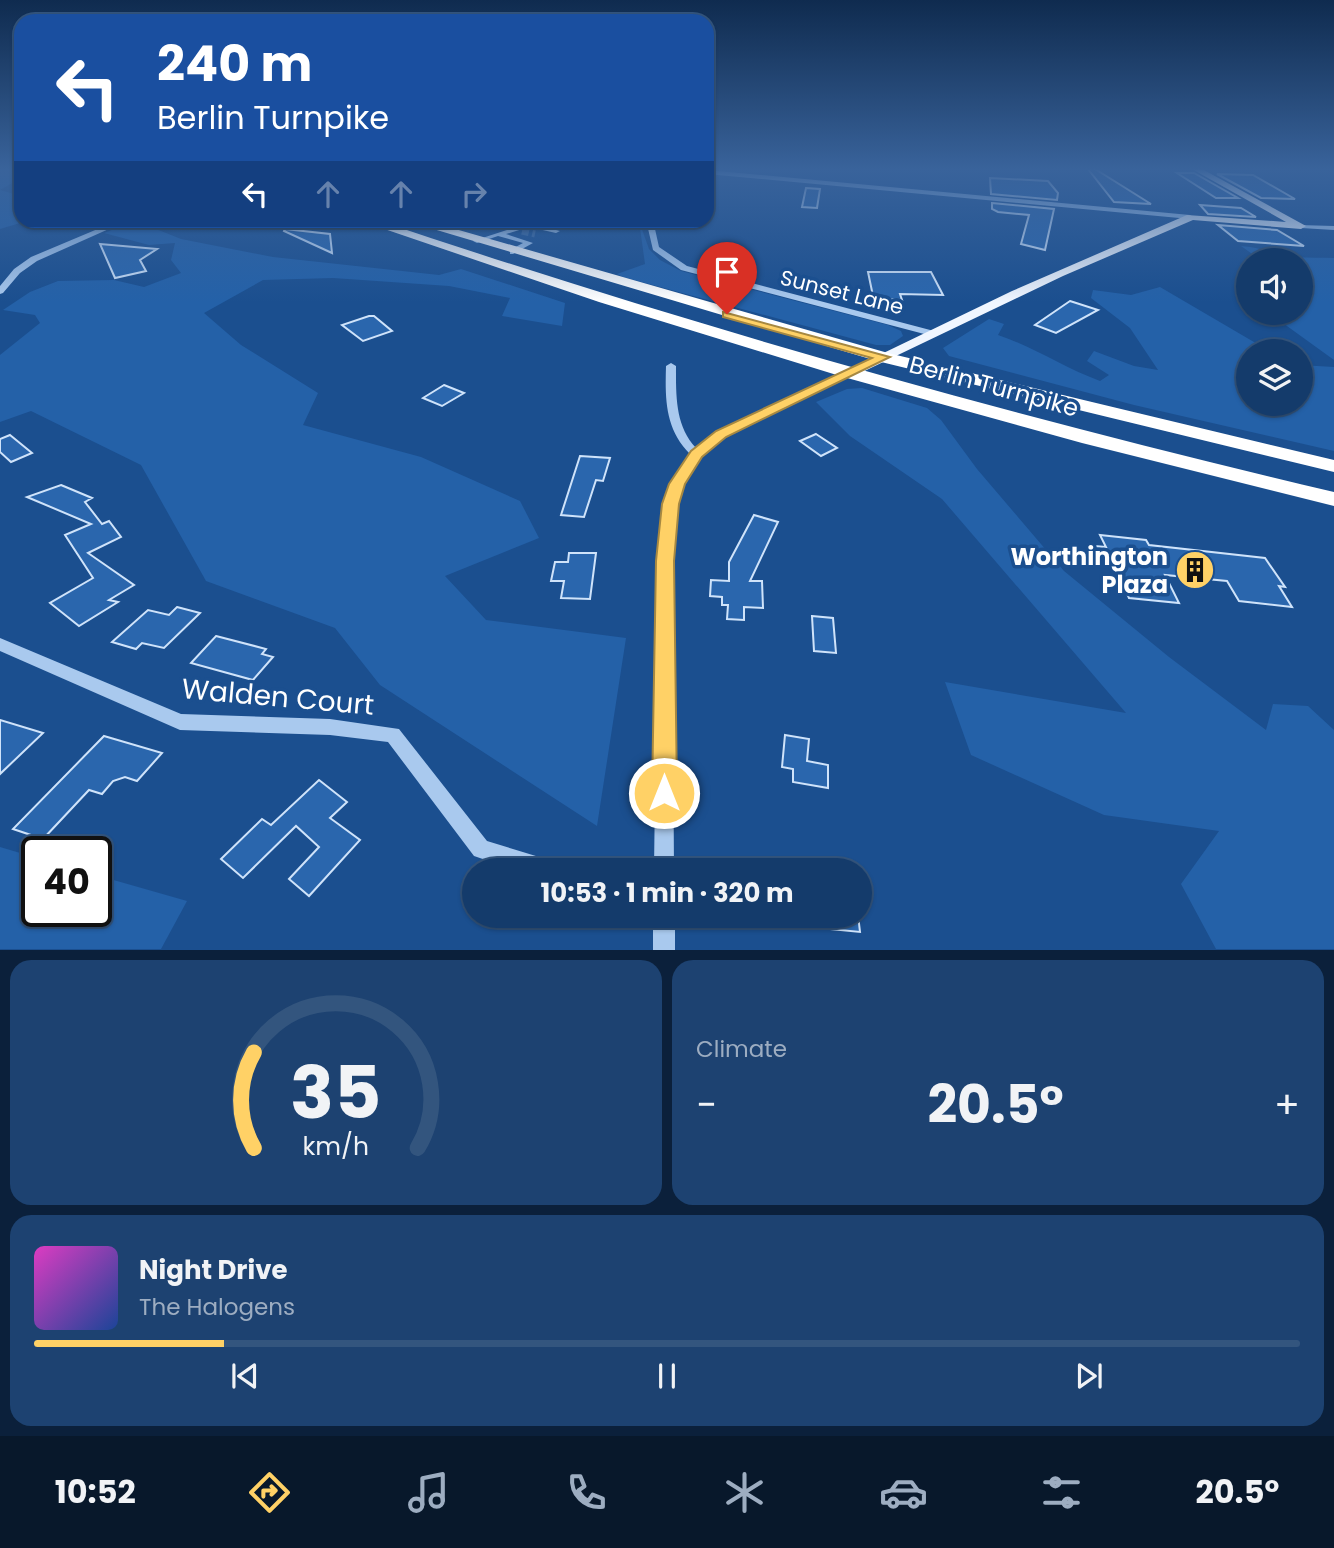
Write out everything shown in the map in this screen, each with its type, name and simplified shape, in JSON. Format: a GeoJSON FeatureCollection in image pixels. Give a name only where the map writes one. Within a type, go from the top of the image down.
{"type":"FeatureCollection","features":[{"type":"Feature","properties":{"kind":"highway","name":"Berlin Turnpike"},"geometry":{"type":"LineString","coordinates":[[387,228],[580,294],[848,374],[1334,499]]}},
{"type":"Feature","properties":{"kind":"highway","name":"Berlin Turnpike"},"geometry":{"type":"LineString","coordinates":[[435,228],[883,357],[1334,466]]}},
{"type":"Feature","properties":{"kind":"main road"},"geometry":{"type":"LineString","coordinates":[[1278,213],[1301,226]]}},
{"type":"Feature","properties":{"kind":"main road"},"geometry":{"type":"LineString","coordinates":[[848,374],[931,333],[1190,217],[1301,226]]}},
{"type":"Feature","properties":{"kind":"street"},"geometry":{"type":"LineString","coordinates":[[1151,213],[1190,217]]}},
{"type":"Feature","properties":{"kind":"street"},"geometry":{"type":"LineString","coordinates":[[1301,226],[1334,228]]}},
{"type":"Feature","properties":{"kind":"street"},"geometry":{"type":"LineString","coordinates":[[0,291],[17,271],[34,259],[107,228]]}},
{"type":"Feature","properties":{"kind":"street"},"geometry":{"type":"LineString","coordinates":[[477,241],[523,228]]}},
{"type":"Feature","properties":{"kind":"street"},"geometry":{"type":"LineString","coordinates":[[498,234],[534,239],[556,231],[542,228]]}},
{"type":"Feature","properties":{"kind":"street","name":"Sunset Lane"},"geometry":{"type":"LineString","coordinates":[[651,228],[656,248],[684,268],[931,333]]}},
{"type":"Feature","properties":{"kind":"street"},"geometry":{"type":"LineString","coordinates":[[513,252],[534,239]]}},
{"type":"Feature","properties":{"kind":"street"},"geometry":{"type":"LineString","coordinates":[[671,366],[674,425],[678,436],[696,454]]}},
{"type":"Feature","properties":{"kind":"street"},"geometry":{"type":"LineString","coordinates":[[664,858],[665,561],[671,504],[677,484],[696,454],[728,430],[848,374]]}},
{"type":"Feature","properties":{"kind":"street","name":"Walden Court"},"geometry":{"type":"LineString","coordinates":[[0,644],[180,722],[330,727],[393,735],[481,849],[510,858]]}},
{"type":"Feature","properties":{"kind":"street"},"geometry":{"type":"LineString","coordinates":[[664,928],[664,950]]}},
{"type":"Feature","properties":{"kind":"shaded area"},"geometry":{"type":"Polygon","coordinates":[[[0,213],[14,213],[14,225],[0,229],[0,213]]]}},
{"type":"Feature","properties":{"kind":"shaded area"},"geometry":{"type":"Polygon","coordinates":[[[117,228],[154,228],[181,239],[273,257],[439,275],[461,269],[565,303],[562,326],[502,316],[510,298],[449,286],[333,278],[263,280],[204,313],[241,345],[318,393],[303,425],[421,457],[520,501],[539,538],[445,576],[486,620],[626,638],[597,826],[380,685],[335,628],[206,581],[141,465],[31,411],[0,422],[0,355],[40,323],[35,315],[3,310],[30,292],[58,281],[114,280],[144,287],[181,273],[171,260],[175,243],[149,245],[104,233],[117,228]]]}},
{"type":"Feature","properties":{"kind":"shaded area"},"geometry":{"type":"Polygon","coordinates":[[[640,228],[649,249],[660,260],[681,271],[888,325],[901,331],[903,336],[890,345],[876,345],[617,274],[645,264],[640,228]]]}},
{"type":"Feature","properties":{"kind":"shaded area"},"geometry":{"type":"Polygon","coordinates":[[[1313,257],[1334,258],[1334,360],[1313,345],[1313,339],[1305,339],[1286,325],[1313,325],[1313,257]]]}},
{"type":"Feature","properties":{"kind":"shaded area"},"geometry":{"type":"Polygon","coordinates":[[[1160,287],[1249,339],[1236,339],[1236,416],[1313,416],[1313,366],[1334,367],[1334,451],[1134,405],[949,356],[943,348],[989,319],[1004,324],[998,335],[1100,381],[1109,375],[1087,361],[1094,351],[1134,366],[1158,370],[1130,328],[1091,298],[1093,290],[1131,295],[1160,287]]]}},
{"type":"Feature","properties":{"kind":"shaded area"},"geometry":{"type":"Polygon","coordinates":[[[862,388],[927,408],[941,420],[977,469],[1064,571],[1169,657],[1266,730],[1273,704],[1308,706],[1334,730],[1334,949],[1216,949],[1181,884],[1219,831],[1104,815],[971,755],[945,682],[1126,713],[942,499],[850,436],[816,402],[847,389],[862,388]]]}},
{"type":"Feature","properties":{"kind":"shaded area"},"geometry":{"type":"Polygon","coordinates":[[[0,847],[21,853],[21,927],[112,927],[112,880],[187,901],[161,949],[0,949],[0,847]]]}},
{"type":"Feature","properties":{"kind":"building"},"geometry":{"type":"Polygon","coordinates":[[[1012,213],[1053,213],[1045,250],[1021,244],[1029,215],[1012,213]]]}},
{"type":"Feature","properties":{"kind":"building"},"geometry":{"type":"Polygon","coordinates":[[[1250,213],[1256,217],[1208,214],[1250,213]]]}},
{"type":"Feature","properties":{"kind":"building"},"geometry":{"type":"Polygon","coordinates":[[[1218,225],[1277,230],[1304,246],[1238,241],[1218,225]]]}},
{"type":"Feature","properties":{"kind":"building"},"geometry":{"type":"Polygon","coordinates":[[[284,231],[330,234],[332,253],[284,231]]]}},
{"type":"Feature","properties":{"kind":"building"},"geometry":{"type":"Polygon","coordinates":[[[100,244],[157,249],[140,260],[146,271],[115,278],[100,244]]]}},
{"type":"Feature","properties":{"kind":"building"},"geometry":{"type":"Polygon","coordinates":[[[868,272],[931,272],[943,295],[900,294],[902,300],[879,299],[873,296],[868,272]]]}},
{"type":"Feature","properties":{"kind":"building"},"geometry":{"type":"Polygon","coordinates":[[[1070,301],[1098,310],[1056,333],[1035,325],[1070,301]]]}},
{"type":"Feature","properties":{"kind":"building"},"geometry":{"type":"Polygon","coordinates":[[[374,316],[392,331],[363,341],[342,325],[374,316]]]}},
{"type":"Feature","properties":{"kind":"building"},"geometry":{"type":"Polygon","coordinates":[[[444,385],[464,393],[442,406],[423,398],[444,385]]]}},
{"type":"Feature","properties":{"kind":"building"},"geometry":{"type":"Polygon","coordinates":[[[816,434],[837,448],[821,456],[800,441],[816,434]]]}},
{"type":"Feature","properties":{"kind":"building"},"geometry":{"type":"Polygon","coordinates":[[[10,435],[32,453],[11,462],[0,452],[0,439],[10,435]]]}},
{"type":"Feature","properties":{"kind":"building"},"geometry":{"type":"Polygon","coordinates":[[[580,456],[610,458],[603,481],[596,480],[584,517],[561,515],[580,456]]]}},
{"type":"Feature","properties":{"kind":"building"},"geometry":{"type":"Polygon","coordinates":[[[61,485],[92,498],[85,502],[102,524],[109,521],[121,537],[88,553],[134,585],[109,600],[118,602],[79,626],[50,603],[93,578],[65,535],[91,524],[27,497],[61,485]]]}},
{"type":"Feature","properties":{"kind":"building"},"geometry":{"type":"Polygon","coordinates":[[[754,515],[778,522],[750,581],[762,581],[763,608],[744,607],[744,620],[727,619],[728,605],[722,605],[722,597],[710,596],[711,580],[729,581],[729,562],[754,515]]]}},
{"type":"Feature","properties":{"kind":"building","name":"Worthington Plaza"},"geometry":{"type":"Polygon","coordinates":[[[1100,535],[1146,540],[1149,545],[1265,558],[1285,587],[1279,586],[1292,607],[1239,601],[1227,581],[1165,575],[1179,603],[1129,598],[1115,565],[1101,564],[1093,546],[1106,547],[1100,535]]]}},
{"type":"Feature","properties":{"kind":"building"},"geometry":{"type":"Polygon","coordinates":[[[569,553],[596,553],[590,599],[561,598],[564,581],[551,581],[555,562],[568,562],[569,553]]]}},
{"type":"Feature","properties":{"kind":"building"},"geometry":{"type":"Polygon","coordinates":[[[177,607],[200,613],[164,648],[142,643],[136,649],[112,642],[148,610],[169,615],[177,607]]]}},
{"type":"Feature","properties":{"kind":"building"},"geometry":{"type":"Polygon","coordinates":[[[812,616],[833,618],[836,653],[814,651],[812,616]]]}},
{"type":"Feature","properties":{"kind":"building"},"geometry":{"type":"Polygon","coordinates":[[[216,636],[266,649],[262,654],[273,657],[253,680],[191,663],[216,636]]]}},
{"type":"Feature","properties":{"kind":"building"},"geometry":{"type":"Polygon","coordinates":[[[0,720],[43,733],[0,774],[0,720]]]}},
{"type":"Feature","properties":{"kind":"building"},"geometry":{"type":"Polygon","coordinates":[[[785,735],[809,739],[807,761],[828,765],[828,788],[793,782],[793,769],[782,767],[785,735]]]}},
{"type":"Feature","properties":{"kind":"building"},"geometry":{"type":"Polygon","coordinates":[[[104,736],[162,753],[137,781],[125,777],[113,781],[102,794],[89,790],[46,836],[34,836],[13,829],[104,736]]]}},
{"type":"Feature","properties":{"kind":"building"},"geometry":{"type":"Polygon","coordinates":[[[319,780],[347,802],[330,818],[360,840],[309,896],[289,879],[319,847],[296,826],[243,878],[221,859],[262,819],[271,825],[319,780]]]}},
{"type":"Feature","properties":{"kind":"building"},"geometry":{"type":"Polygon","coordinates":[[[820,928],[860,928],[860,932],[820,928]]]}},
{"type":"Feature","properties":{"kind":"tunnel"},"geometry":{"type":"LineString","coordinates":[[522,231],[535,234]]}},
{"type":"Feature","properties":{"kind":"place","name":"Worthington Plaza"},"geometry":{"type":"Point","coordinates":[1195,570]}},
{"type":"Feature","properties":{"kind":"route"},"geometry":{"type":"LineString","coordinates":[[664,793],[665,561],[667,529],[677,484],[696,454],[721,434],[883,357],[727,314]]}}]}
